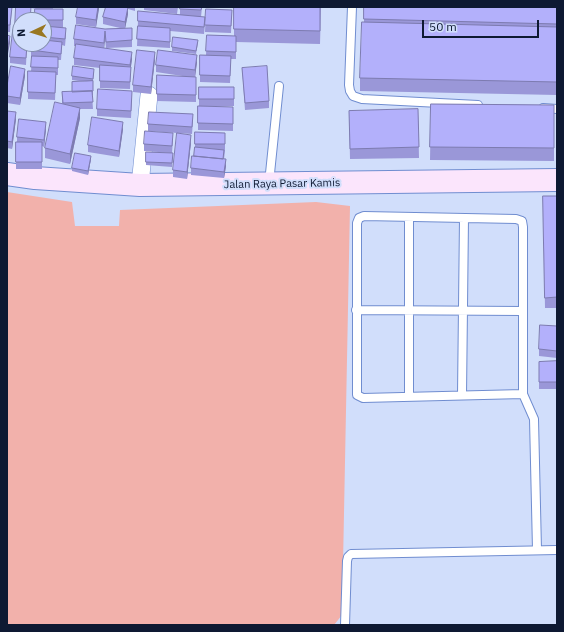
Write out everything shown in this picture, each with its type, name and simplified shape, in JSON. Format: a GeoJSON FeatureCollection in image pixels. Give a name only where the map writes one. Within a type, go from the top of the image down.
{"type":"FeatureCollection","features":[{"type":"Feature","properties":{"kind":"main road","name":"Jalan Raya Pasar Kamis"},"geometry":{"type":"LineString","coordinates":[[7,174],[140,185],[557,180]]}},
{"type":"Feature","properties":{"kind":"street"},"geometry":{"type":"LineString","coordinates":[[140,185],[149,95]]}},
{"type":"Feature","properties":{"kind":"lane"},"geometry":{"type":"LineString","coordinates":[[352,7],[349,85],[353,96],[362,99],[487,105]]}},
{"type":"Feature","properties":{"kind":"lane"},"geometry":{"type":"LineString","coordinates":[[269,184],[279,86]]}},
{"type":"Feature","properties":{"kind":"lane"},"geometry":{"type":"LineString","coordinates":[[534,108],[557,109]]}},
{"type":"Feature","properties":{"kind":"lane"},"geometry":{"type":"LineString","coordinates":[[523,394],[362,398],[357,395],[356,310],[357,223],[359,218],[364,216],[522,220],[523,394],[534,419],[537,550]]}},
{"type":"Feature","properties":{"kind":"lane"},"geometry":{"type":"LineString","coordinates":[[409,217],[409,397]]}},
{"type":"Feature","properties":{"kind":"lane"},"geometry":{"type":"LineString","coordinates":[[462,395],[464,218]]}},
{"type":"Feature","properties":{"kind":"lane"},"geometry":{"type":"LineString","coordinates":[[356,310],[523,311]]}},
{"type":"Feature","properties":{"kind":"lane"},"geometry":{"type":"LineString","coordinates":[[346,625],[347,561],[351,554],[557,550]]}},
{"type":"Feature","properties":{"kind":"shaded area"},"geometry":{"type":"Polygon","coordinates":[[[7,192],[72,202],[75,226],[119,226],[120,210],[316,202],[350,206],[342,615],[334,625],[7,625],[7,192]]]}},
{"type":"Feature","properties":{"kind":"building"},"geometry":{"type":"Polygon","coordinates":[[[7,7],[12,7],[10,25],[7,25],[7,7]]]}},
{"type":"Feature","properties":{"kind":"building"},"geometry":{"type":"Polygon","coordinates":[[[16,7],[31,7],[31,12],[16,12],[16,7]]]}},
{"type":"Feature","properties":{"kind":"building"},"geometry":{"type":"Polygon","coordinates":[[[78,7],[98,7],[96,20],[76,17],[78,7]]]}},
{"type":"Feature","properties":{"kind":"building"},"geometry":{"type":"Polygon","coordinates":[[[106,7],[128,7],[125,22],[103,17],[106,7]]]}},
{"type":"Feature","properties":{"kind":"building"},"geometry":{"type":"Polygon","coordinates":[[[180,7],[202,7],[201,10],[180,9],[180,7]]]}},
{"type":"Feature","properties":{"kind":"building"},"geometry":{"type":"Polygon","coordinates":[[[234,7],[320,7],[320,31],[234,29],[234,7]]]}},
{"type":"Feature","properties":{"kind":"building"},"geometry":{"type":"Polygon","coordinates":[[[364,7],[557,7],[557,24],[364,19],[364,7]]]}},
{"type":"Feature","properties":{"kind":"building"},"geometry":{"type":"Polygon","coordinates":[[[35,9],[63,9],[63,20],[52,20],[52,12],[35,12],[35,9]]]}},
{"type":"Feature","properties":{"kind":"building"},"geometry":{"type":"Polygon","coordinates":[[[206,9],[232,10],[231,26],[205,25],[206,9]]]}},
{"type":"Feature","properties":{"kind":"building"},"geometry":{"type":"Polygon","coordinates":[[[138,11],[205,17],[204,27],[138,21],[138,11]]]}},
{"type":"Feature","properties":{"kind":"building"},"geometry":{"type":"Polygon","coordinates":[[[362,22],[557,27],[557,82],[360,78],[362,22]]]}},
{"type":"Feature","properties":{"kind":"building"},"geometry":{"type":"Polygon","coordinates":[[[76,25],[105,29],[132,28],[132,40],[106,42],[105,31],[104,43],[74,39],[76,25]]]}},
{"type":"Feature","properties":{"kind":"building"},"geometry":{"type":"Polygon","coordinates":[[[138,26],[170,28],[170,42],[137,39],[138,26]]]}},
{"type":"Feature","properties":{"kind":"building"},"geometry":{"type":"Polygon","coordinates":[[[52,27],[66,28],[65,39],[52,38],[52,27]]]}},
{"type":"Feature","properties":{"kind":"building"},"geometry":{"type":"Polygon","coordinates":[[[7,35],[10,36],[7,52],[7,35]]]}},
{"type":"Feature","properties":{"kind":"building"},"geometry":{"type":"Polygon","coordinates":[[[207,35],[236,36],[236,52],[206,51],[207,35]]]}},
{"type":"Feature","properties":{"kind":"building"},"geometry":{"type":"Polygon","coordinates":[[[173,37],[198,40],[196,51],[172,47],[173,37]]]}},
{"type":"Feature","properties":{"kind":"building"},"geometry":{"type":"Polygon","coordinates":[[[12,40],[12,52],[26,52],[26,58],[10,57],[12,40]]]}},
{"type":"Feature","properties":{"kind":"building"},"geometry":{"type":"Polygon","coordinates":[[[52,41],[62,42],[61,54],[46,52],[52,52],[52,41]]]}},
{"type":"Feature","properties":{"kind":"building"},"geometry":{"type":"Polygon","coordinates":[[[76,44],[132,52],[130,65],[74,58],[76,44]]]}},
{"type":"Feature","properties":{"kind":"building"},"geometry":{"type":"Polygon","coordinates":[[[137,50],[155,52],[151,87],[133,85],[137,50]]]}},
{"type":"Feature","properties":{"kind":"building"},"geometry":{"type":"Polygon","coordinates":[[[158,50],[197,55],[195,70],[156,65],[158,50]]]}},
{"type":"Feature","properties":{"kind":"building"},"geometry":{"type":"Polygon","coordinates":[[[200,55],[231,56],[230,76],[200,75],[200,55]]]}},
{"type":"Feature","properties":{"kind":"building"},"geometry":{"type":"Polygon","coordinates":[[[32,56],[58,57],[58,68],[31,67],[32,56]]]}},
{"type":"Feature","properties":{"kind":"building"},"geometry":{"type":"Polygon","coordinates":[[[100,65],[131,67],[130,82],[100,81],[100,65]]]}},
{"type":"Feature","properties":{"kind":"building"},"geometry":{"type":"Polygon","coordinates":[[[11,66],[25,69],[20,98],[7,96],[7,86],[11,66]]]}},
{"type":"Feature","properties":{"kind":"building"},"geometry":{"type":"Polygon","coordinates":[[[73,66],[94,69],[93,79],[72,76],[73,66]]]}},
{"type":"Feature","properties":{"kind":"building"},"geometry":{"type":"Polygon","coordinates":[[[267,66],[269,101],[245,103],[242,68],[267,66]]]}},
{"type":"Feature","properties":{"kind":"building"},"geometry":{"type":"Polygon","coordinates":[[[28,71],[56,72],[55,93],[28,92],[28,71]]]}},
{"type":"Feature","properties":{"kind":"building"},"geometry":{"type":"Polygon","coordinates":[[[157,75],[196,77],[196,95],[157,94],[157,75]]]}},
{"type":"Feature","properties":{"kind":"building"},"geometry":{"type":"Polygon","coordinates":[[[93,81],[93,91],[72,92],[72,82],[93,81]]]}},
{"type":"Feature","properties":{"kind":"building"},"geometry":{"type":"Polygon","coordinates":[[[199,87],[234,87],[234,99],[199,99],[199,87]]]}},
{"type":"Feature","properties":{"kind":"building"},"geometry":{"type":"Polygon","coordinates":[[[98,89],[132,91],[131,111],[97,109],[98,89]]]}},
{"type":"Feature","properties":{"kind":"building"},"geometry":{"type":"Polygon","coordinates":[[[92,91],[93,102],[63,103],[62,92],[92,91]]]}},
{"type":"Feature","properties":{"kind":"building"},"geometry":{"type":"Polygon","coordinates":[[[55,102],[80,108],[70,154],[45,148],[55,102]]]}},
{"type":"Feature","properties":{"kind":"building"},"geometry":{"type":"Polygon","coordinates":[[[431,104],[554,105],[554,148],[430,147],[431,104]]]}},
{"type":"Feature","properties":{"kind":"building"},"geometry":{"type":"Polygon","coordinates":[[[198,106],[233,107],[233,124],[198,123],[198,106]]]}},
{"type":"Feature","properties":{"kind":"building"},"geometry":{"type":"Polygon","coordinates":[[[418,109],[419,147],[350,149],[349,111],[418,109]]]}},
{"type":"Feature","properties":{"kind":"building"},"geometry":{"type":"Polygon","coordinates":[[[7,111],[16,112],[12,142],[7,141],[7,111]]]}},
{"type":"Feature","properties":{"kind":"building"},"geometry":{"type":"Polygon","coordinates":[[[149,112],[193,114],[192,127],[148,124],[149,112]]]}},
{"type":"Feature","properties":{"kind":"building"},"geometry":{"type":"Polygon","coordinates":[[[92,117],[123,122],[119,151],[88,145],[92,117]]]}},
{"type":"Feature","properties":{"kind":"building"},"geometry":{"type":"Polygon","coordinates":[[[19,119],[46,122],[44,140],[17,137],[19,119]]]}},
{"type":"Feature","properties":{"kind":"building"},"geometry":{"type":"Polygon","coordinates":[[[145,131],[173,133],[172,146],[144,144],[145,131]]]}},
{"type":"Feature","properties":{"kind":"building"},"geometry":{"type":"Polygon","coordinates":[[[195,132],[225,133],[225,144],[195,144],[195,132]]]}},
{"type":"Feature","properties":{"kind":"building"},"geometry":{"type":"Polygon","coordinates":[[[177,133],[191,135],[187,172],[173,170],[177,133]]]}},
{"type":"Feature","properties":{"kind":"building"},"geometry":{"type":"Polygon","coordinates":[[[16,142],[42,142],[42,162],[16,162],[16,142]]]}},
{"type":"Feature","properties":{"kind":"building"},"geometry":{"type":"Polygon","coordinates":[[[195,147],[224,150],[223,159],[194,156],[195,147]]]}},
{"type":"Feature","properties":{"kind":"building"},"geometry":{"type":"Polygon","coordinates":[[[146,152],[173,153],[172,163],[146,162],[146,152]]]}},
{"type":"Feature","properties":{"kind":"building"},"geometry":{"type":"Polygon","coordinates":[[[75,153],[91,156],[88,171],[72,168],[75,153]]]}},
{"type":"Feature","properties":{"kind":"building"},"geometry":{"type":"Polygon","coordinates":[[[192,156],[226,159],[224,172],[191,168],[192,156]]]}},
{"type":"Feature","properties":{"kind":"building"},"geometry":{"type":"Polygon","coordinates":[[[543,196],[557,196],[557,297],[545,298],[543,196]]]}},
{"type":"Feature","properties":{"kind":"building"},"geometry":{"type":"Polygon","coordinates":[[[540,325],[557,326],[557,351],[539,349],[540,325]]]}},
{"type":"Feature","properties":{"kind":"building"},"geometry":{"type":"Polygon","coordinates":[[[557,361],[557,382],[539,382],[539,362],[557,361]]]}}]}
